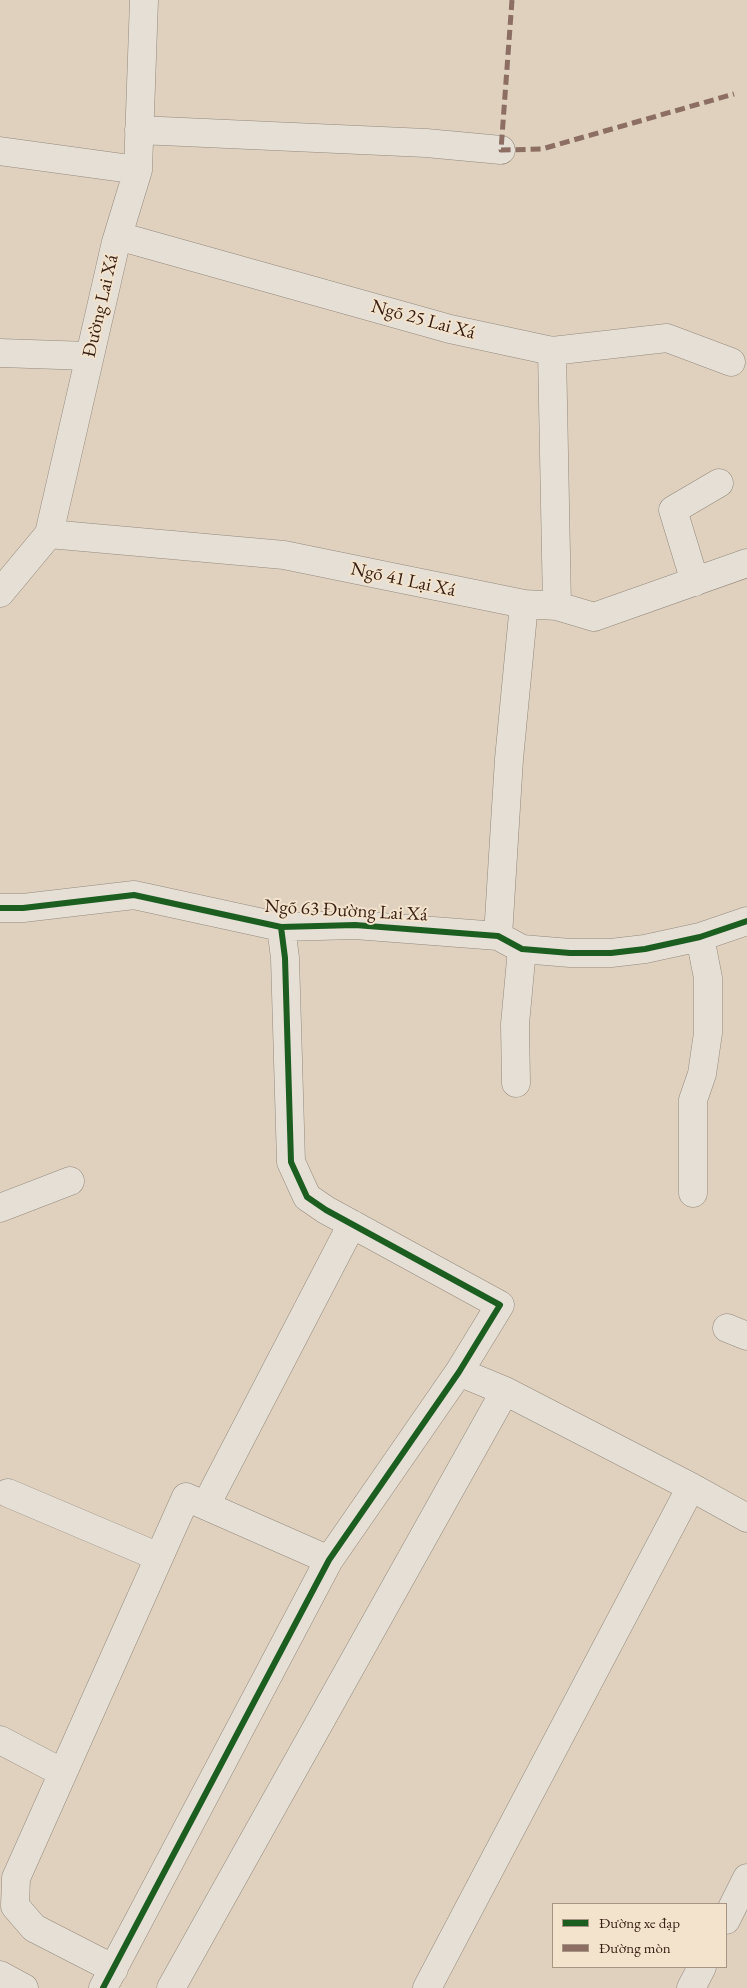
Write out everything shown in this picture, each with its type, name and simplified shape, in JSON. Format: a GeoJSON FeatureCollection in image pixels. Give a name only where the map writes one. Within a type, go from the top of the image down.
{"type":"FeatureCollection","features":[{"type":"Feature","properties":{"kind":"street","name":"Đường Lai Xá"},"geometry":{"type":"LineString","coordinates":[[0,593],[49,534],[118,236],[138,170],[144,0]]}},
{"type":"Feature","properties":{"kind":"street"},"geometry":{"type":"LineString","coordinates":[[140,130],[426,143],[501,150]]}},
{"type":"Feature","properties":{"kind":"street"},"geometry":{"type":"LineString","coordinates":[[0,151],[138,170]]}},
{"type":"Feature","properties":{"kind":"street","name":"Ngõ 25 Lai Xá"},"geometry":{"type":"LineString","coordinates":[[118,236],[450,329],[552,350],[667,338],[731,362]]}},
{"type":"Feature","properties":{"kind":"street"},"geometry":{"type":"LineString","coordinates":[[552,350],[557,606]]}},
{"type":"Feature","properties":{"kind":"street"},"geometry":{"type":"LineString","coordinates":[[0,353],[89,356]]}},
{"type":"Feature","properties":{"kind":"street"},"geometry":{"type":"LineString","coordinates":[[695,582],[673,510],[719,483]]}},
{"type":"Feature","properties":{"kind":"street","name":"Ngõ 41 Lại Xá"},"geometry":{"type":"LineString","coordinates":[[49,534],[284,555],[524,604],[557,606],[594,617],[747,563]]}},
{"type":"Feature","properties":{"kind":"street"},"geometry":{"type":"LineString","coordinates":[[498,936],[509,759],[524,604]]}},
{"type":"Feature","properties":{"kind":"street","name":"Ngõ 63 Đường Lai Xá"},"geometry":{"type":"LineString","coordinates":[[0,908],[23,908],[134,895],[281,927],[355,925],[498,936],[522,948],[570,953],[645,949],[700,937],[747,921]]}},
{"type":"Feature","properties":{"kind":"street"},"geometry":{"type":"LineString","coordinates":[[281,927],[285,958],[291,1162],[307,1198],[500,1305],[459,1372],[329,1560],[108,1979],[34,1928],[14,1906],[16,1878],[186,1497],[329,1560]]}},
{"type":"Feature","properties":{"kind":"street"},"geometry":{"type":"LineString","coordinates":[[693,1193],[693,1100],[702,1074],[708,1032],[708,978],[700,937]]}},
{"type":"Feature","properties":{"kind":"street"},"geometry":{"type":"LineString","coordinates":[[516,1083],[515,1024],[522,948]]}},
{"type":"Feature","properties":{"kind":"street"},"geometry":{"type":"LineString","coordinates":[[0,1208],[70,1181]]}},
{"type":"Feature","properties":{"kind":"street"},"geometry":{"type":"LineString","coordinates":[[206,1505],[352,1224]]}},
{"type":"Feature","properties":{"kind":"street"},"geometry":{"type":"LineString","coordinates":[[459,1372],[506,1391],[747,1518]]}},
{"type":"Feature","properties":{"kind":"street"},"geometry":{"type":"LineString","coordinates":[[171,1988],[506,1391]]}},
{"type":"Feature","properties":{"kind":"street"},"geometry":{"type":"LineString","coordinates":[[427,1988],[691,1487]]}},
{"type":"Feature","properties":{"kind":"street"},"geometry":{"type":"LineString","coordinates":[[8,1493],[159,1557]]}},
{"type":"Feature","properties":{"kind":"street"},"geometry":{"type":"LineString","coordinates":[[0,1740],[63,1773]]}},
{"type":"Feature","properties":{"kind":"street"},"geometry":{"type":"LineString","coordinates":[[727,1918],[747,1878]]}},
{"type":"Feature","properties":{"kind":"street"},"geometry":{"type":"LineString","coordinates":[[691,1988],[701,1968]]}},
{"type":"Feature","properties":{"kind":"street"},"geometry":{"type":"LineString","coordinates":[[0,1974],[24,1988]]}},
{"type":"Feature","properties":{"kind":"marked path"},"geometry":{"type":"LineString","coordinates":[[512,0],[501,150],[542,149],[734,94]]}},
{"type":"Feature","properties":{"kind":"cycle path"},"geometry":{"type":"LineString","coordinates":[[0,908],[23,908],[134,895],[281,927],[355,925],[498,936],[522,949],[570,953],[611,953],[645,949],[700,937],[747,921]]}},
{"type":"Feature","properties":{"kind":"cycle path"},"geometry":{"type":"LineString","coordinates":[[103,1988],[329,1560],[459,1372],[500,1305],[326,1210],[307,1197],[291,1162],[285,958],[281,927]]}}]}
